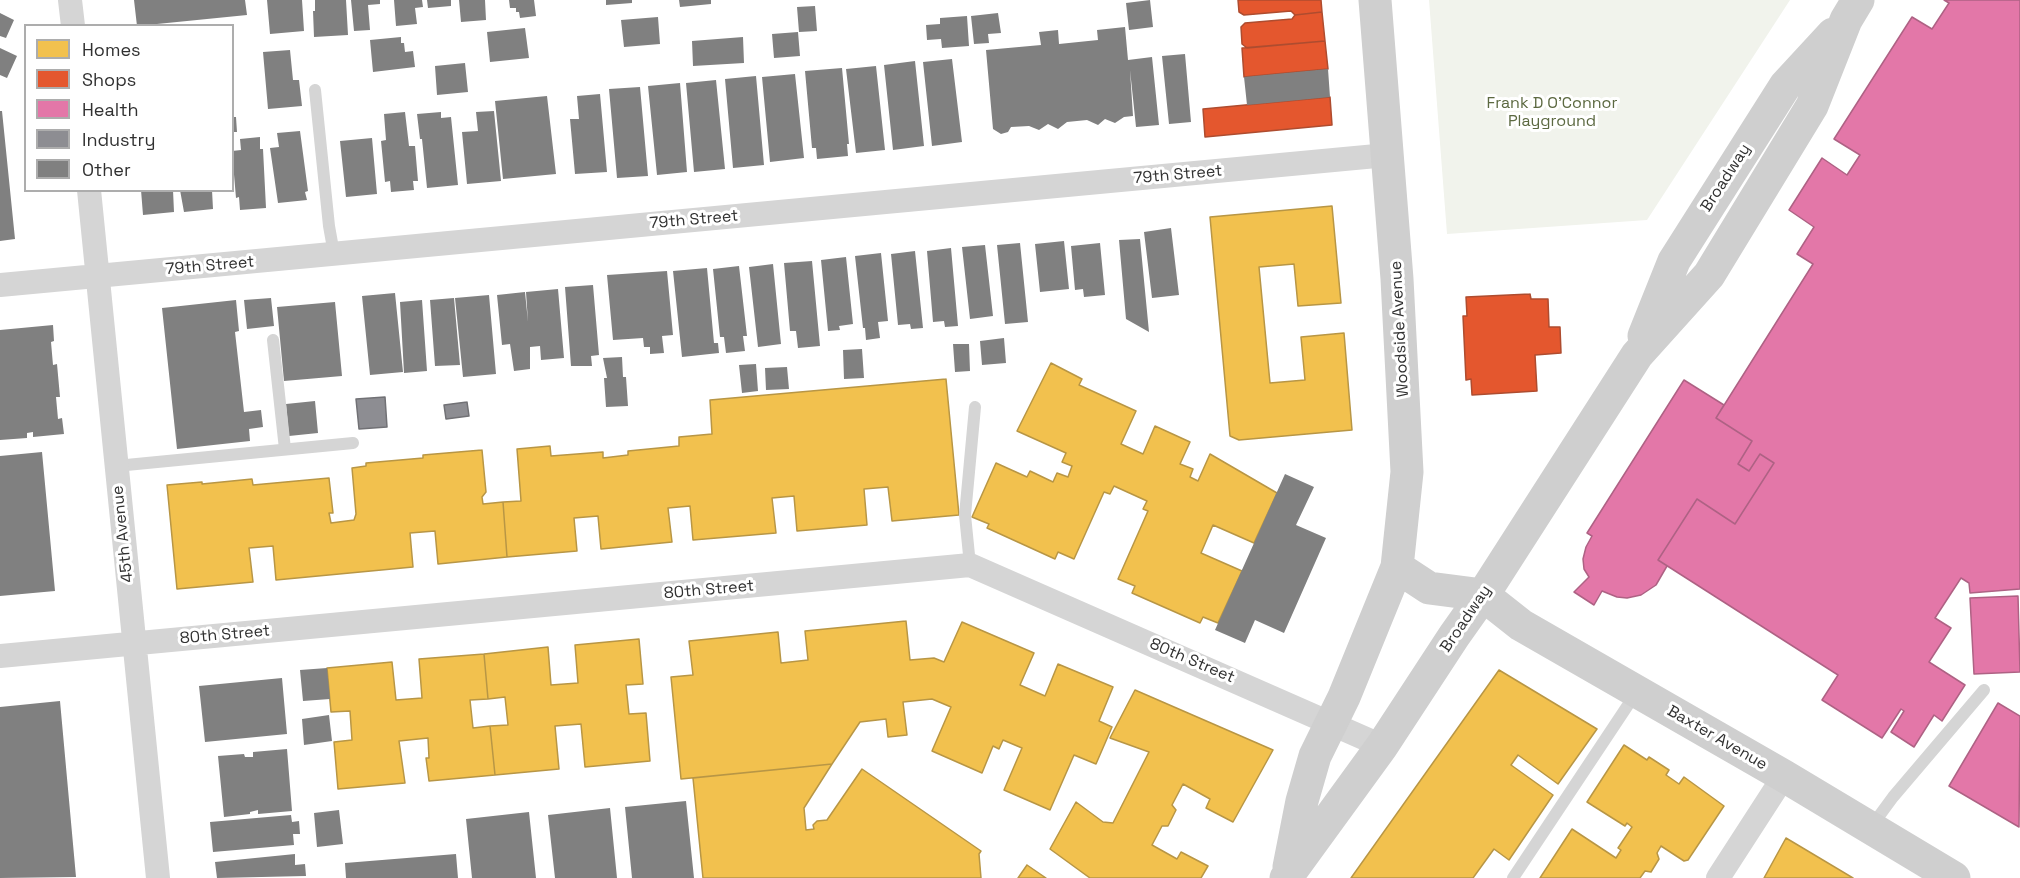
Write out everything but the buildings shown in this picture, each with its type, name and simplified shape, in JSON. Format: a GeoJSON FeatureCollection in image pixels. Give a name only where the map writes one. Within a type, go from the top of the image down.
{"type":"FeatureCollection","features":[{"type":"Feature","properties":{"kind":"street"},"geometry":{"type":"LineString","coordinates":[[70,0],[73,24]]}},
{"type":"Feature","properties":{"kind":"street","name":"Woodside Avenue"},"geometry":{"type":"LineString","coordinates":[[1286,878],[1302,801],[1315,756],[1333,723],[1397,567],[1407,472],[1397,279],[1375,0]]}},
{"type":"Feature","properties":{"kind":"street","name":"Broadway"},"geometry":{"type":"LineString","coordinates":[[1286,878],[1382,746],[1483,595],[1637,355],[1708,275],[1812,106],[1852,10]]}},
{"type":"Feature","properties":{"kind":"street","name":"79th Street"},"geometry":{"type":"LineString","coordinates":[[0,285],[1387,155]]}},
{"type":"Feature","properties":{"kind":"street","name":"45th Avenue"},"geometry":{"type":"LineString","coordinates":[[89,192],[158,878]]}},
{"type":"Feature","properties":{"kind":"street","name":"80th Street"},"geometry":{"type":"LineString","coordinates":[[0,656],[970,565],[1382,746]]}},
{"type":"Feature","properties":{"kind":"street"},"geometry":{"type":"LineString","coordinates":[[1397,567],[1429,588],[1483,595]]}},
{"type":"Feature","properties":{"kind":"street","name":"Baxter Avenue"},"geometry":{"type":"LineString","coordinates":[[1483,595],[1521,625],[1784,776],[1954,878]]}},
{"type":"Feature","properties":{"kind":"street"},"geometry":{"type":"LineString","coordinates":[[1718,878],[1784,776]]}},
{"type":"Feature","properties":{"kind":"lane"},"geometry":{"type":"LineString","coordinates":[[315,90],[334,254]]}},
{"type":"Feature","properties":{"kind":"lane"},"geometry":{"type":"LineString","coordinates":[[273,340],[285,449]]}},
{"type":"Feature","properties":{"kind":"lane"},"geometry":{"type":"LineString","coordinates":[[970,565],[965,515],[975,407]]}},
{"type":"Feature","properties":{"kind":"lane"},"geometry":{"type":"LineString","coordinates":[[116,466],[353,442]]}},
{"type":"Feature","properties":{"kind":"lane"},"geometry":{"type":"LineString","coordinates":[[1870,828],[1893,797],[1984,690]]}},
{"type":"Feature","properties":{"kind":"lane"},"geometry":{"type":"LineString","coordinates":[[1513,878],[1637,692]]}},
{"type":"Feature","properties":{"kind":"green space","name":"Frank D O'Connor Playground"},"geometry":{"type":"Polygon","coordinates":[[[1429,0],[1790,0],[1647,220],[1447,234],[1429,0]]]}}]}
